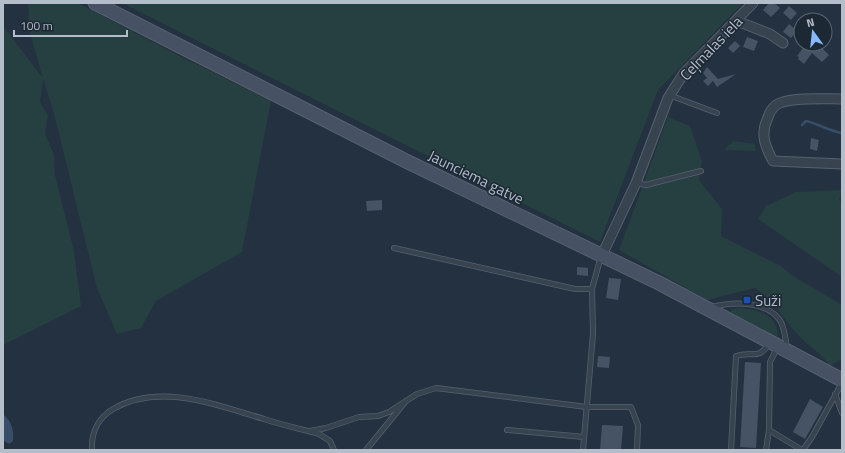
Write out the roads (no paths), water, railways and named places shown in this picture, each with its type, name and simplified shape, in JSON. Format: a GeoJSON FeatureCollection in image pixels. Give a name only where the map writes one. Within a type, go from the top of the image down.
{"type":"FeatureCollection","features":[{"type":"Feature","properties":{"kind":"main road","name":"Jaunciema gatve"},"geometry":{"type":"LineString","coordinates":[[95,3],[408,162],[602,255],[708,308],[842,380]]}},
{"type":"Feature","properties":{"kind":"street","name":"Ceļmalas iela"},"geometry":{"type":"LineString","coordinates":[[602,255],[636,183],[669,95],[684,73],[737,21],[753,3]]}},
{"type":"Feature","properties":{"kind":"street"},"geometry":{"type":"LineString","coordinates":[[737,21],[770,34],[783,43]]}},
{"type":"Feature","properties":{"kind":"street"},"geometry":{"type":"LineString","coordinates":[[842,99],[809,100],[779,104],[770,110],[764,127],[763,138],[773,161],[842,164]]}},
{"type":"Feature","properties":{"kind":"lane"},"geometry":{"type":"LineString","coordinates":[[669,95],[716,113]]}},
{"type":"Feature","properties":{"kind":"lane"},"geometry":{"type":"LineString","coordinates":[[636,183],[646,185],[701,171]]}},
{"type":"Feature","properties":{"kind":"lane"},"geometry":{"type":"LineString","coordinates":[[394,248],[575,289],[592,289]]}},
{"type":"Feature","properties":{"kind":"lane"},"geometry":{"type":"LineString","coordinates":[[583,450],[593,334],[592,289],[602,255]]}},
{"type":"Feature","properties":{"kind":"lane"},"geometry":{"type":"LineString","coordinates":[[708,308],[740,304],[768,311],[779,318],[782,324],[779,346],[770,362],[769,430],[766,450]]}},
{"type":"Feature","properties":{"kind":"lane"},"geometry":{"type":"LineString","coordinates":[[731,450],[736,356],[758,355],[779,346]]}},
{"type":"Feature","properties":{"kind":"lane"},"geometry":{"type":"LineString","coordinates":[[769,430],[803,450],[842,384]]}},
{"type":"Feature","properties":{"kind":"lane"},"geometry":{"type":"LineString","coordinates":[[308,431],[326,428],[359,417],[378,416],[389,412],[417,394],[436,388],[587,407],[631,407],[638,425],[637,450]]}},
{"type":"Feature","properties":{"kind":"lane"},"geometry":{"type":"LineString","coordinates":[[835,394],[842,413]]}},
{"type":"Feature","properties":{"kind":"lane"},"geometry":{"type":"LineString","coordinates":[[92,450],[94,432],[106,414],[120,405],[148,397],[189,398],[211,403],[319,434],[330,441],[334,450]]}},
{"type":"Feature","properties":{"kind":"lane"},"geometry":{"type":"LineString","coordinates":[[366,450],[406,401]]}},
{"type":"Feature","properties":{"kind":"lane"},"geometry":{"type":"LineString","coordinates":[[507,430],[584,437]]}},
{"type":"Feature","properties":{"kind":"water"},"geometry":{"type":"Polygon","coordinates":[[[4,415],[11,424],[13,430],[13,441],[9,444],[3,440],[4,415]]]}},
{"type":"Feature","properties":{"kind":"waterway"},"geometry":{"type":"LineString","coordinates":[[802,125],[806,121],[842,133]]}},
{"type":"Feature","properties":{"kind":"place","name":"Suži"},"geometry":{"type":"Point","coordinates":[747,300]}}]}
